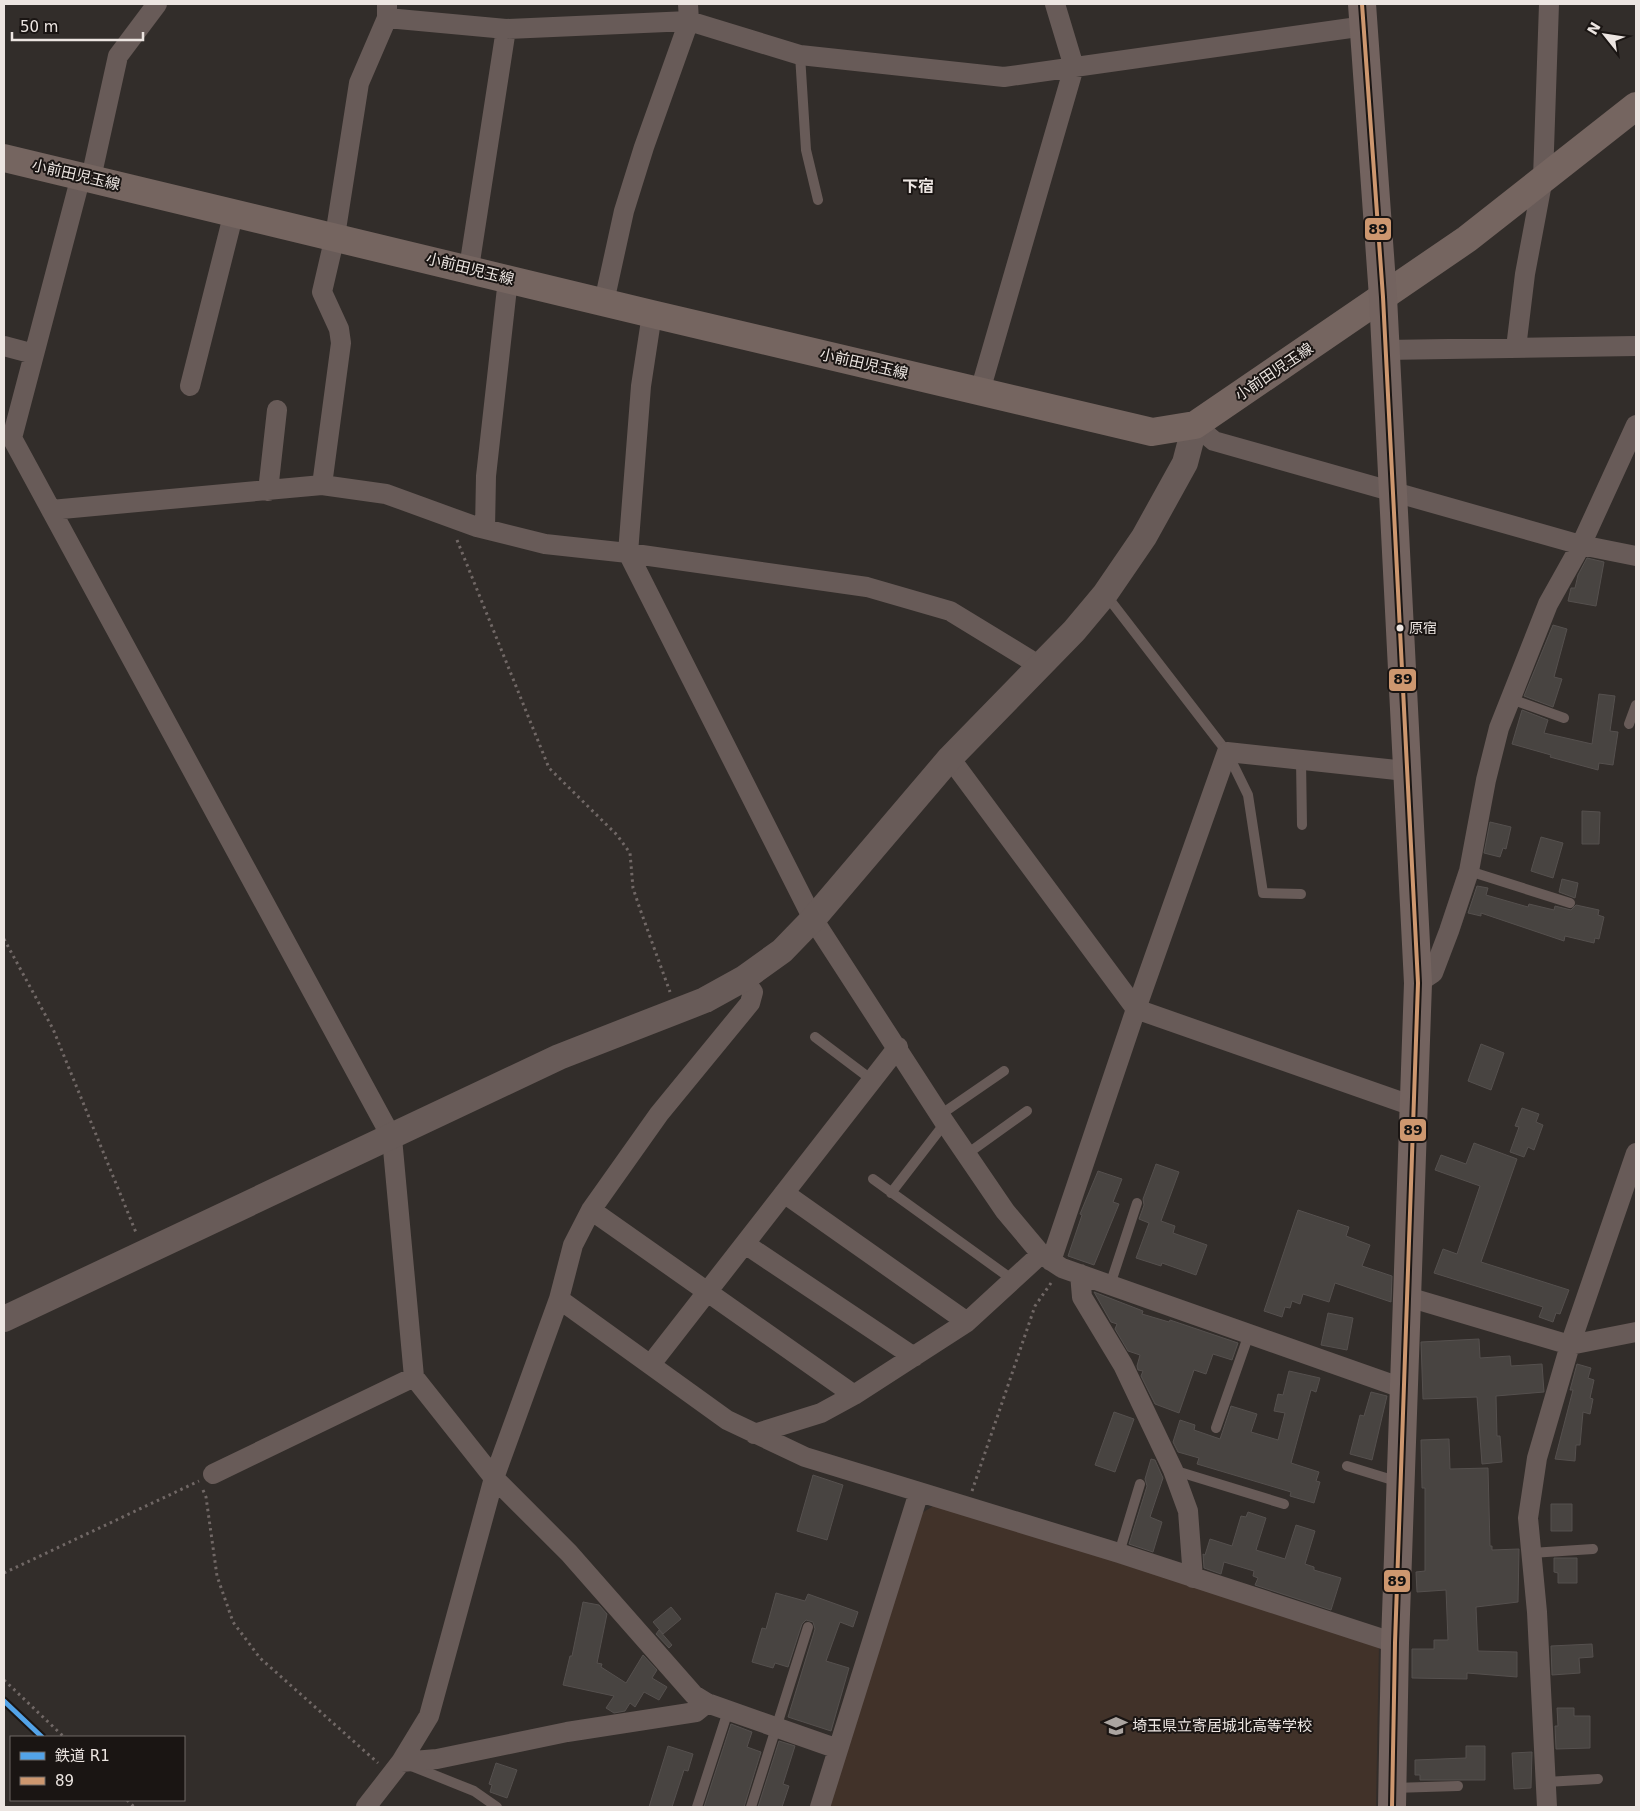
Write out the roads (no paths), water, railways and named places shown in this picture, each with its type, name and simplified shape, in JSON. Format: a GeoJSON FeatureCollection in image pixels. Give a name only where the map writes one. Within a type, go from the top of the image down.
{"type":"FeatureCollection","features":[{"type":"Feature","properties":{"kind":"main road"},"geometry":{"type":"LineString","coordinates":[[1364,15],[1383,298],[1418,983],[1395,1644],[1392,1798]]}},
{"type":"Feature","properties":{"kind":"main road","name":"小前田児玉線"},"geometry":{"type":"LineString","coordinates":[[4,158],[1152,432],[1195,425],[1467,239],[1636,106]]}},
{"type":"Feature","properties":{"kind":"street"},"geometry":{"type":"LineString","coordinates":[[157,4],[118,56],[86,177],[8,440],[51,510],[392,1138],[414,1377],[494,1478],[569,1552],[694,1694],[707,1703],[838,1749]]}},
{"type":"Feature","properties":{"kind":"street"},"geometry":{"type":"LineString","coordinates":[[980,391],[1074,68],[1055,4]]}},
{"type":"Feature","properties":{"kind":"street"},"geometry":{"type":"LineString","coordinates":[[1516,348],[1525,274],[1543,178],[1549,4]]}},
{"type":"Feature","properties":{"kind":"street"},"geometry":{"type":"LineString","coordinates":[[322,486],[342,343],[339,329],[322,292],[335,236],[359,83],[387,11],[506,29],[688,12],[800,55],[1004,77],[1074,68],[1364,15]]}},
{"type":"Feature","properties":{"kind":"street"},"geometry":{"type":"LineString","coordinates":[[604,302],[624,211],[688,12]]}},
{"type":"Feature","properties":{"kind":"street"},"geometry":{"type":"LineString","coordinates":[[469,268],[506,29]]}},
{"type":"Feature","properties":{"kind":"street"},"geometry":{"type":"LineString","coordinates":[[190,386],[209,303],[234,212]]}},
{"type":"Feature","properties":{"kind":"street"},"geometry":{"type":"LineString","coordinates":[[485,529],[486,476],[508,279]]}},
{"type":"Feature","properties":{"kind":"street"},"geometry":{"type":"LineString","coordinates":[[652,314],[641,386],[628,553],[812,919],[898,1047],[966,1154],[1006,1211],[1059,1264],[1082,1296],[1123,1365],[1173,1470],[1188,1511],[1193,1578]]}},
{"type":"Feature","properties":{"kind":"street"},"geometry":{"type":"LineString","coordinates":[[4,346],[34,354]]}},
{"type":"Feature","properties":{"kind":"street"},"geometry":{"type":"LineString","coordinates":[[1385,350],[1636,346]]}},
{"type":"Feature","properties":{"kind":"street"},"geometry":{"type":"LineString","coordinates":[[268,491],[277,410]]}},
{"type":"Feature","properties":{"kind":"street"},"geometry":{"type":"LineString","coordinates":[[4,1319],[392,1138],[559,1057],[705,1000],[743,978],[782,951],[812,919],[950,758],[1040,666],[1105,594],[1144,538],[1185,463],[1195,425],[1214,441],[1581,545],[1636,556]]}},
{"type":"Feature","properties":{"kind":"street"},"geometry":{"type":"LineString","coordinates":[[1418,983],[1433,973],[1469,871],[1486,780],[1499,728],[1548,604],[1581,545],[1636,425]]}},
{"type":"Feature","properties":{"kind":"street"},"geometry":{"type":"LineString","coordinates":[[51,510],[322,486],[386,494],[485,529],[545,544],[628,553],[867,587],[950,611],[1040,666]]}},
{"type":"Feature","properties":{"kind":"street"},"geometry":{"type":"LineString","coordinates":[[1059,1264],[1136,1009],[1227,752],[1406,772]]}},
{"type":"Feature","properties":{"kind":"street"},"geometry":{"type":"LineString","coordinates":[[950,758],[1136,1009],[1413,1106]]}},
{"type":"Feature","properties":{"kind":"street"},"geometry":{"type":"LineString","coordinates":[[366,1807],[396,1769],[429,1716],[494,1478],[560,1299],[573,1245],[590,1210],[659,1114],[750,1004],[753,992],[743,978]]}},
{"type":"Feature","properties":{"kind":"street"},"geometry":{"type":"LineString","coordinates":[[651,1364],[898,1047]]}},
{"type":"Feature","properties":{"kind":"street"},"geometry":{"type":"LineString","coordinates":[[1547,1807],[1537,1612],[1528,1518],[1537,1458],[1570,1345],[1636,1153]]}},
{"type":"Feature","properties":{"kind":"street"},"geometry":{"type":"LineString","coordinates":[[784,1193],[967,1322]]}},
{"type":"Feature","properties":{"kind":"street"},"geometry":{"type":"LineString","coordinates":[[590,1210],[854,1395]]}},
{"type":"Feature","properties":{"kind":"street"},"geometry":{"type":"LineString","coordinates":[[745,1244],[914,1357]]}},
{"type":"Feature","properties":{"kind":"street"},"geometry":{"type":"LineString","coordinates":[[754,1434],[821,1413],[854,1395],[967,1322],[1013,1280],[1059,1264],[1110,1285],[1405,1388]]}},
{"type":"Feature","properties":{"kind":"street"},"geometry":{"type":"LineString","coordinates":[[1408,1297],[1570,1345],[1636,1332]]}},
{"type":"Feature","properties":{"kind":"street"},"geometry":{"type":"LineString","coordinates":[[560,1299],[727,1420],[805,1457],[1119,1554],[1395,1644]]}},
{"type":"Feature","properties":{"kind":"street"},"geometry":{"type":"LineString","coordinates":[[206,1478],[414,1377]]}},
{"type":"Feature","properties":{"kind":"street"},"geometry":{"type":"LineString","coordinates":[[820,1807],[919,1492]]}},
{"type":"Feature","properties":{"kind":"street"},"geometry":{"type":"LineString","coordinates":[[396,1769],[437,1758],[567,1732],[696,1712],[707,1703]]}},
{"type":"Feature","properties":{"kind":"lane"},"geometry":{"type":"LineString","coordinates":[[800,55],[806,150],[818,200]]}},
{"type":"Feature","properties":{"kind":"lane"},"geometry":{"type":"LineString","coordinates":[[1105,594],[1227,752],[1248,796],[1263,893],[1301,894]]}},
{"type":"Feature","properties":{"kind":"lane"},"geometry":{"type":"LineString","coordinates":[[1511,699],[1564,718]]}},
{"type":"Feature","properties":{"kind":"lane"},"geometry":{"type":"LineString","coordinates":[[1629,724],[1636,705]]}},
{"type":"Feature","properties":{"kind":"lane"},"geometry":{"type":"LineString","coordinates":[[1301,760],[1302,825]]}},
{"type":"Feature","properties":{"kind":"lane"},"geometry":{"type":"LineString","coordinates":[[1469,871],[1570,903]]}},
{"type":"Feature","properties":{"kind":"lane"},"geometry":{"type":"LineString","coordinates":[[815,1037],[872,1080]]}},
{"type":"Feature","properties":{"kind":"lane"},"geometry":{"type":"LineString","coordinates":[[891,1193],[942,1119],[1004,1071]]}},
{"type":"Feature","properties":{"kind":"lane"},"geometry":{"type":"LineString","coordinates":[[966,1154],[1027,1111]]}},
{"type":"Feature","properties":{"kind":"lane"},"geometry":{"type":"LineString","coordinates":[[873,1180],[1013,1280]]}},
{"type":"Feature","properties":{"kind":"lane"},"geometry":{"type":"LineString","coordinates":[[1110,1285],[1137,1203]]}},
{"type":"Feature","properties":{"kind":"lane"},"geometry":{"type":"LineString","coordinates":[[1216,1428],[1249,1334]]}},
{"type":"Feature","properties":{"kind":"lane"},"geometry":{"type":"LineString","coordinates":[[1347,1466],[1402,1483]]}},
{"type":"Feature","properties":{"kind":"lane"},"geometry":{"type":"LineString","coordinates":[[1173,1470],[1284,1504]]}},
{"type":"Feature","properties":{"kind":"lane"},"geometry":{"type":"LineString","coordinates":[[1119,1554],[1140,1484]]}},
{"type":"Feature","properties":{"kind":"lane"},"geometry":{"type":"LineString","coordinates":[[1531,1553],[1593,1549]]}},
{"type":"Feature","properties":{"kind":"lane"},"geometry":{"type":"LineString","coordinates":[[750,1807],[808,1627]]}},
{"type":"Feature","properties":{"kind":"lane"},"geometry":{"type":"LineString","coordinates":[[697,1807],[728,1711]]}},
{"type":"Feature","properties":{"kind":"lane"},"geometry":{"type":"LineString","coordinates":[[396,1769],[474,1791],[496,1807]]}},
{"type":"Feature","properties":{"kind":"lane"},"geometry":{"type":"LineString","coordinates":[[1546,1782],[1598,1779]]}},
{"type":"Feature","properties":{"kind":"lane"},"geometry":{"type":"LineString","coordinates":[[1392,1798],[1458,1786]]}},
{"type":"Feature","properties":{"kind":"rail line","name":"R1"},"geometry":{"type":"LineString","coordinates":[[4,1701],[41,1736]]}},
{"type":"Feature","properties":{"kind":"place","name":"原宿"},"geometry":{"type":"Point","coordinates":[1400,628]}},
{"type":"Feature","properties":{"kind":"place","name":"埼玉県立寄居城北高等学校"},"geometry":{"type":"Point","coordinates":[1116,1726]}},
{"type":"Feature","properties":{"kind":"district","name":"下宿"},"geometry":{"type":"Point","coordinates":[918,186]}}]}
